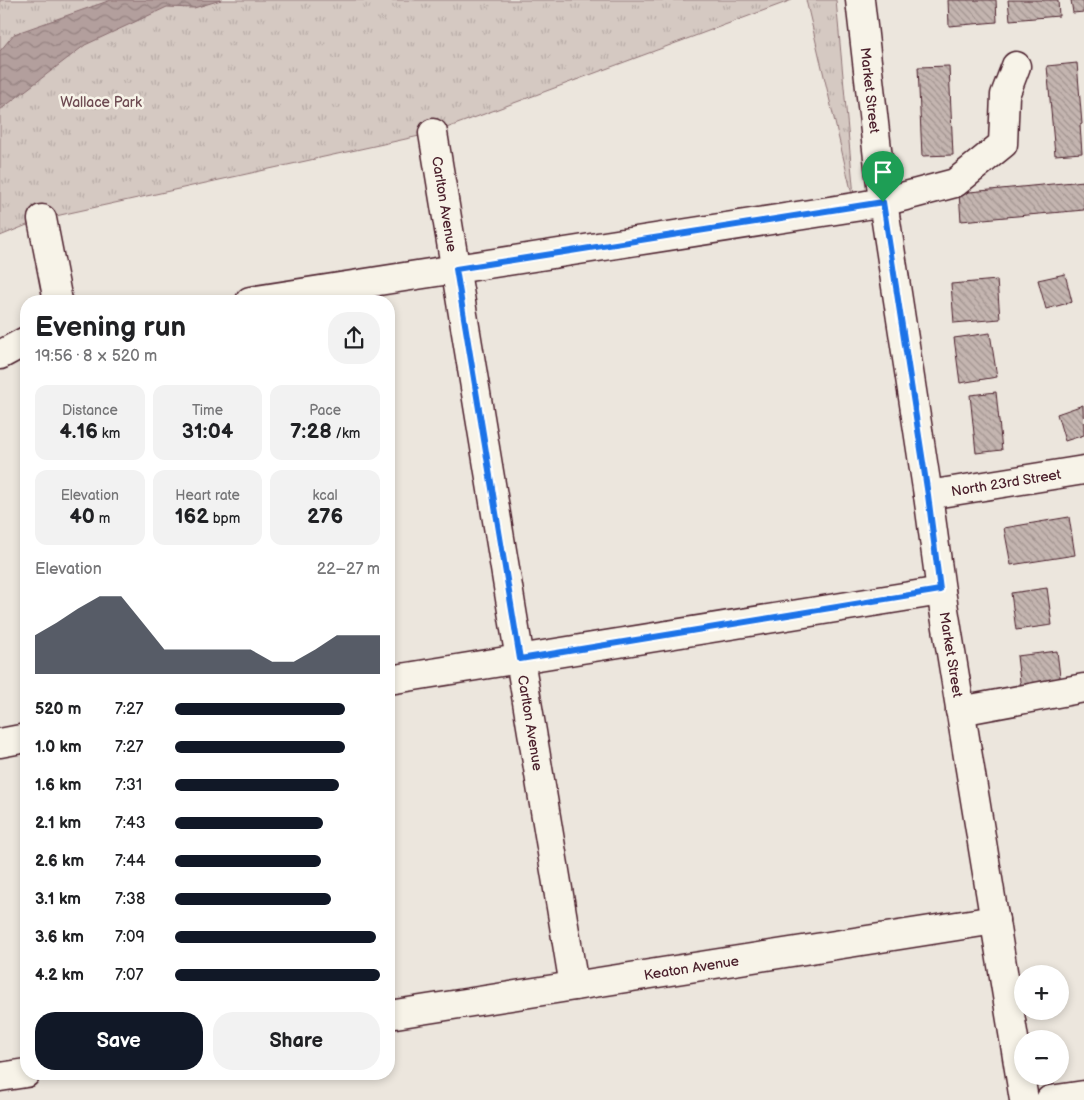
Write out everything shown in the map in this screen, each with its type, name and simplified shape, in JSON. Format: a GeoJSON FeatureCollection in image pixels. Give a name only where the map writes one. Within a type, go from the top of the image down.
{"type":"FeatureCollection","features":[{"type":"Feature","properties":{"kind":"street","name":"Market Street"},"geometry":{"type":"LineString","coordinates":[[860,0],[883,202],[928,495],[940,590],[1024,1100]]}},
{"type":"Feature","properties":{"kind":"street"},"geometry":{"type":"LineString","coordinates":[[289,295],[883,202],[956,183],[1003,144],[1005,95],[1016,66]]}},
{"type":"Feature","properties":{"kind":"street","name":"Carlton Avenue"},"geometry":{"type":"LineString","coordinates":[[433,133],[574,986]]}},
{"type":"Feature","properties":{"kind":"street"},"geometry":{"type":"LineString","coordinates":[[42,219],[57,295]]}},
{"type":"Feature","properties":{"kind":"street"},"geometry":{"type":"LineString","coordinates":[[0,356],[20,344]]}},
{"type":"Feature","properties":{"kind":"street","name":"North 23rd Street"},"geometry":{"type":"LineString","coordinates":[[928,495],[1084,470]]}},
{"type":"Feature","properties":{"kind":"street"},"geometry":{"type":"LineString","coordinates":[[395,679],[940,590]]}},
{"type":"Feature","properties":{"kind":"street"},"geometry":{"type":"LineString","coordinates":[[960,711],[1084,688]]}},
{"type":"Feature","properties":{"kind":"street"},"geometry":{"type":"LineString","coordinates":[[0,742],[20,739]]}},
{"type":"Feature","properties":{"kind":"street","name":"Keaton Avenue"},"geometry":{"type":"LineString","coordinates":[[395,1014],[995,920]]}},
{"type":"Feature","properties":{"kind":"street"},"geometry":{"type":"LineString","coordinates":[[0,1077],[20,1074]]}},
{"type":"Feature","properties":{"kind":"street"},"geometry":{"type":"LineString","coordinates":[[1050,1100],[1084,1094]]}},
{"type":"Feature","properties":{"kind":"green space","name":"Wallace Park"},"geometry":{"type":"Polygon","coordinates":[[[0,0],[792,0],[433,133],[42,219],[0,236],[0,0]]]}},
{"type":"Feature","properties":{"kind":"green space"},"geometry":{"type":"Polygon","coordinates":[[[806,0],[836,0],[855,207],[806,0]]]}},
{"type":"Feature","properties":{"kind":"water"},"geometry":{"type":"Polygon","coordinates":[[[111,0],[221,0],[194,8],[167,7],[85,45],[0,110],[0,51],[14,34],[111,0]]]}},
{"type":"Feature","properties":{"kind":"building"},"geometry":{"type":"Polygon","coordinates":[[[948,0],[996,0],[997,22],[949,26],[948,0]]]}},
{"type":"Feature","properties":{"kind":"building"},"geometry":{"type":"Polygon","coordinates":[[[1008,0],[1058,0],[1059,16],[1010,20],[1008,0]]]}},
{"type":"Feature","properties":{"kind":"building"},"geometry":{"type":"Polygon","coordinates":[[[1071,0],[1084,0],[1084,12],[1073,13],[1071,0]]]}},
{"type":"Feature","properties":{"kind":"building"},"geometry":{"type":"Polygon","coordinates":[[[1077,63],[1082,124],[1080,125],[1082,153],[1055,155],[1047,66],[1077,63]]]}},
{"type":"Feature","properties":{"kind":"building"},"geometry":{"type":"Polygon","coordinates":[[[949,66],[953,155],[922,156],[918,67],[949,66]]]}},
{"type":"Feature","properties":{"kind":"building"},"geometry":{"type":"Polygon","coordinates":[[[1084,181],[1084,210],[961,221],[959,193],[1084,181]]]}},
{"type":"Feature","properties":{"kind":"building"},"geometry":{"type":"Polygon","coordinates":[[[1065,274],[1072,302],[1046,309],[1038,280],[1065,274]]]}},
{"type":"Feature","properties":{"kind":"building"},"geometry":{"type":"Polygon","coordinates":[[[997,280],[1000,319],[954,323],[951,284],[997,280]]]}},
{"type":"Feature","properties":{"kind":"building"},"geometry":{"type":"Polygon","coordinates":[[[990,333],[997,377],[960,383],[954,338],[990,333]]]}},
{"type":"Feature","properties":{"kind":"building"},"geometry":{"type":"Polygon","coordinates":[[[996,392],[1002,450],[976,453],[970,395],[996,392]]]}},
{"type":"Feature","properties":{"kind":"building"},"geometry":{"type":"Polygon","coordinates":[[[1083,405],[1084,435],[1065,441],[1057,414],[1083,405]]]}},
{"type":"Feature","properties":{"kind":"building"},"geometry":{"type":"Polygon","coordinates":[[[1069,517],[1075,555],[1011,565],[1004,528],[1069,517]]]}},
{"type":"Feature","properties":{"kind":"building"},"geometry":{"type":"Polygon","coordinates":[[[1047,588],[1052,625],[1016,630],[1011,593],[1047,588]]]}},
{"type":"Feature","properties":{"kind":"building"},"geometry":{"type":"Polygon","coordinates":[[[1057,651],[1061,685],[1021,690],[1017,656],[1057,651]]]}},
{"type":"Feature","properties":{"kind":"route"},"geometry":{"type":"LineString","coordinates":[[883,202],[928,495],[940,590],[520,659],[456,269],[883,202]]}}]}
